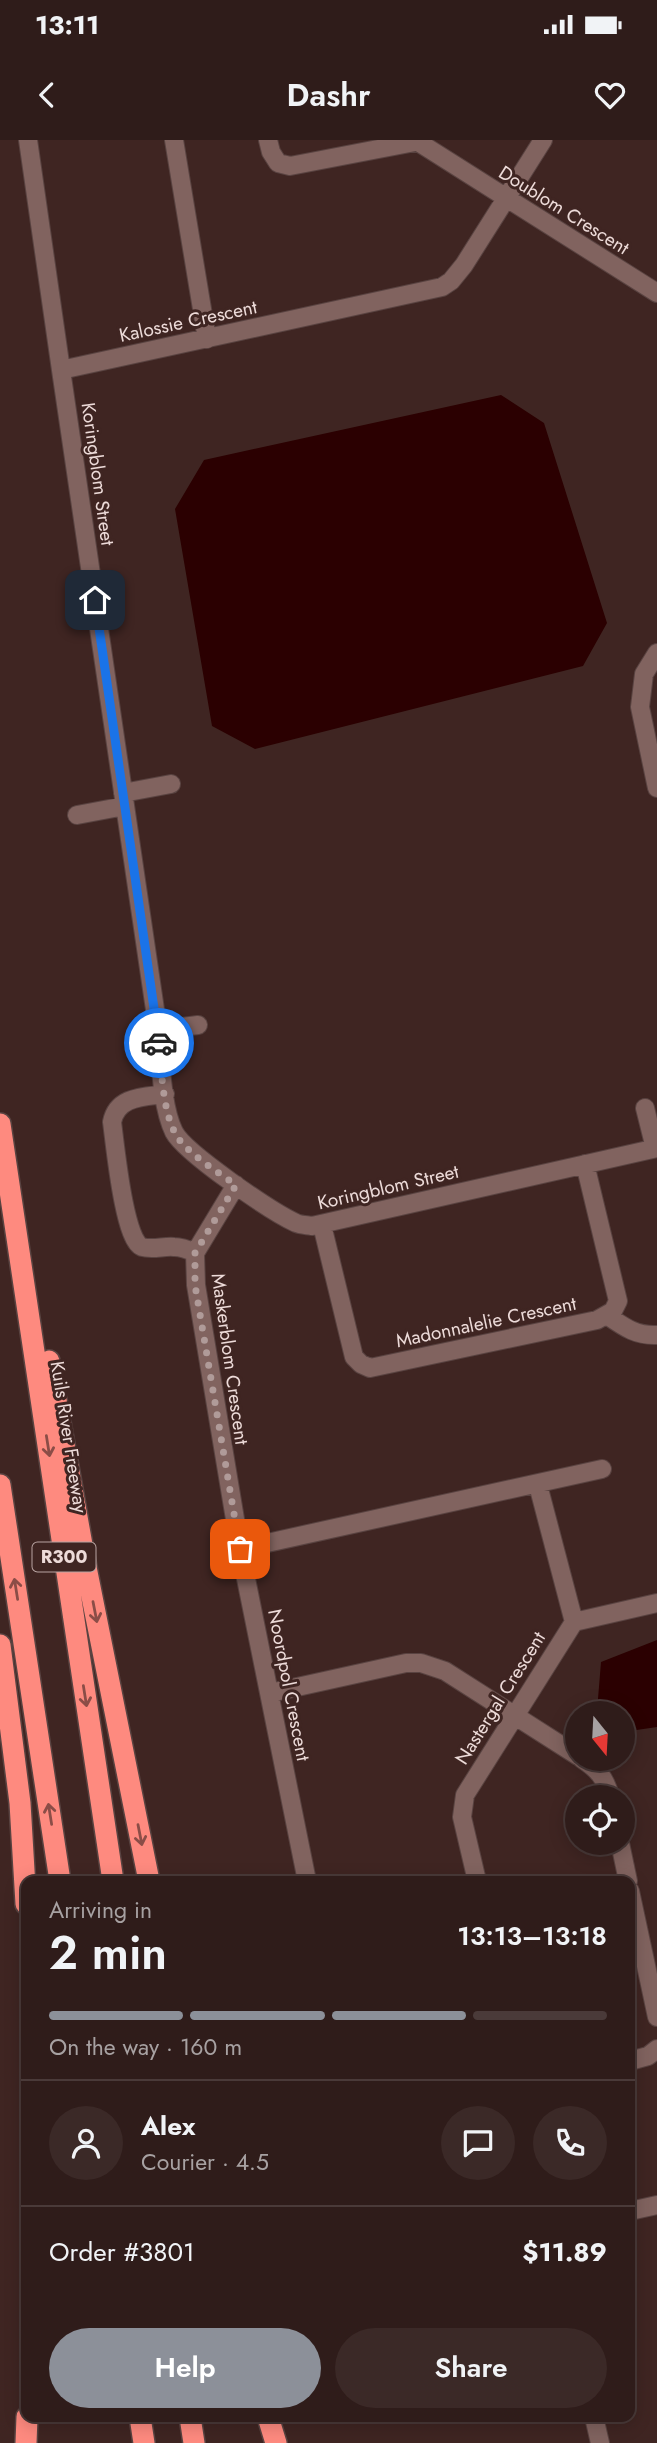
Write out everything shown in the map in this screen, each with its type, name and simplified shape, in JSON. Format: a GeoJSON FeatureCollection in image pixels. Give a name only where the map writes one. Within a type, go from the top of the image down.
{"type":"FeatureCollection","features":[{"type":"Feature","properties":{"kind":"highway","name":"Kuils River Freeway"},"geometry":{"type":"LineString","coordinates":[[0,1124],[112,1876]]}},
{"type":"Feature","properties":{"kind":"highway"},"geometry":{"type":"LineString","coordinates":[[15,1234],[43,1330],[86,1567],[148,1876]]}},
{"type":"Feature","properties":{"kind":"highway","name":"R300"},"geometry":{"type":"LineString","coordinates":[[0,1485],[59,1876]]}},
{"type":"Feature","properties":{"kind":"highway"},"geometry":{"type":"LineString","coordinates":[[0,1645],[20,1803],[24,1876]]}},
{"type":"Feature","properties":{"kind":"highway"},"geometry":{"type":"LineString","coordinates":[[26,2443],[27,2422]]}},
{"type":"Feature","properties":{"kind":"highway"},"geometry":{"type":"LineString","coordinates":[[141,2422],[144,2443]]}},
{"type":"Feature","properties":{"kind":"highway"},"geometry":{"type":"LineString","coordinates":[[192,2422],[194,2443]]}},
{"type":"Feature","properties":{"kind":"highway"},"geometry":{"type":"LineString","coordinates":[[270,2422],[276,2443]]}},
{"type":"Feature","properties":{"kind":"street"},"geometry":{"type":"LineString","coordinates":[[28,140],[61,370]]}},
{"type":"Feature","properties":{"kind":"street"},"geometry":{"type":"LineString","coordinates":[[174,140],[208,339]]}},
{"type":"Feature","properties":{"kind":"street"},"geometry":{"type":"LineString","coordinates":[[268,140],[278,163],[290,166],[415,141]]}},
{"type":"Feature","properties":{"kind":"street","name":"Kalossie Crescent"},"geometry":{"type":"LineString","coordinates":[[61,370],[442,287],[452,281],[464,265],[543,140]]}},
{"type":"Feature","properties":{"kind":"street","name":"Doublom Crescent"},"geometry":{"type":"LineString","coordinates":[[415,141],[657,293]]}},
{"type":"Feature","properties":{"kind":"street","name":"Koringblom Street"},"geometry":{"type":"LineString","coordinates":[[61,370],[158,1030],[165,1094],[171,1123],[179,1139],[194,1154],[236,1185],[302,1225],[322,1225],[656,1148]]}},
{"type":"Feature","properties":{"kind":"street"},"geometry":{"type":"LineString","coordinates":[[657,653],[644,674],[640,707],[657,788]]}},
{"type":"Feature","properties":{"kind":"street"},"geometry":{"type":"LineString","coordinates":[[77,814],[171,785]]}},
{"type":"Feature","properties":{"kind":"street"},"geometry":{"type":"LineString","coordinates":[[158,1030],[198,1025]]}},
{"type":"Feature","properties":{"kind":"street"},"geometry":{"type":"LineString","coordinates":[[165,1094],[125,1101],[113,1116],[124,1202],[133,1239],[138,1245],[175,1247],[195,1253]]}},
{"type":"Feature","properties":{"kind":"street"},"geometry":{"type":"LineString","coordinates":[[645,1108],[656,1148]]}},
{"type":"Feature","properties":{"kind":"street"},"geometry":{"type":"LineString","coordinates":[[585,1164],[618,1301],[607,1316],[627,1330],[646,1336],[657,1335]]}},
{"type":"Feature","properties":{"kind":"street","name":"Maskerblom Crescent"},"geometry":{"type":"LineString","coordinates":[[236,1185],[195,1253],[195,1285],[240,1549]]}},
{"type":"Feature","properties":{"kind":"street","name":"Madonnalelie Crescent"},"geometry":{"type":"LineString","coordinates":[[322,1225],[354,1357],[370,1368],[607,1316]]}},
{"type":"Feature","properties":{"kind":"street"},"geometry":{"type":"LineString","coordinates":[[240,1549],[602,1469]]}},
{"type":"Feature","properties":{"kind":"street"},"geometry":{"type":"LineString","coordinates":[[538,1485],[574,1622],[657,1603]]}},
{"type":"Feature","properties":{"kind":"street","name":"Noordpol Crescent"},"geometry":{"type":"LineString","coordinates":[[240,1549],[306,1876]]}},
{"type":"Feature","properties":{"kind":"street","name":"Nastergal Crescent"},"geometry":{"type":"LineString","coordinates":[[476,1876],[462,1816],[470,1785],[574,1622]]}},
{"type":"Feature","properties":{"kind":"street"},"geometry":{"type":"LineString","coordinates":[[270,1693],[385,1666],[421,1663],[445,1671],[565,1747]]}},
{"type":"Feature","properties":{"kind":"street"},"geometry":{"type":"LineString","coordinates":[[623,1855],[627,1876]]}},
{"type":"Feature","properties":{"kind":"street"},"geometry":{"type":"LineString","coordinates":[[635,1914],[657,2017]]}},
{"type":"Feature","properties":{"kind":"street"},"geometry":{"type":"LineString","coordinates":[[635,2059],[648,2056],[657,2049]]}},
{"type":"Feature","properties":{"kind":"street"},"geometry":{"type":"LineString","coordinates":[[635,2210],[657,2205]]}},
{"type":"Feature","properties":{"kind":"street"},"geometry":{"type":"LineString","coordinates":[[595,2422],[600,2443]]}},
{"type":"Feature","properties":{"kind":"shaded area"},"geometry":{"type":"Polygon","coordinates":[[[501,395],[544,423],[607,623],[583,666],[255,749],[212,726],[175,509],[204,460],[501,395]]]}},
{"type":"Feature","properties":{"kind":"shaded area"},"geometry":{"type":"Polygon","coordinates":[[[657,1640],[657,1727],[635,1730],[635,1701],[598,1701],[601,1662],[657,1640]]]}},
{"type":"Feature","properties":{"kind":"way so far"},"geometry":{"type":"LineString","coordinates":[[159,1043],[165,1094],[175,1133],[194,1154],[236,1185],[195,1253],[195,1285],[240,1549]]}},
{"type":"Feature","properties":{"kind":"route"},"geometry":{"type":"LineString","coordinates":[[95,600],[159,1043]]}}]}
